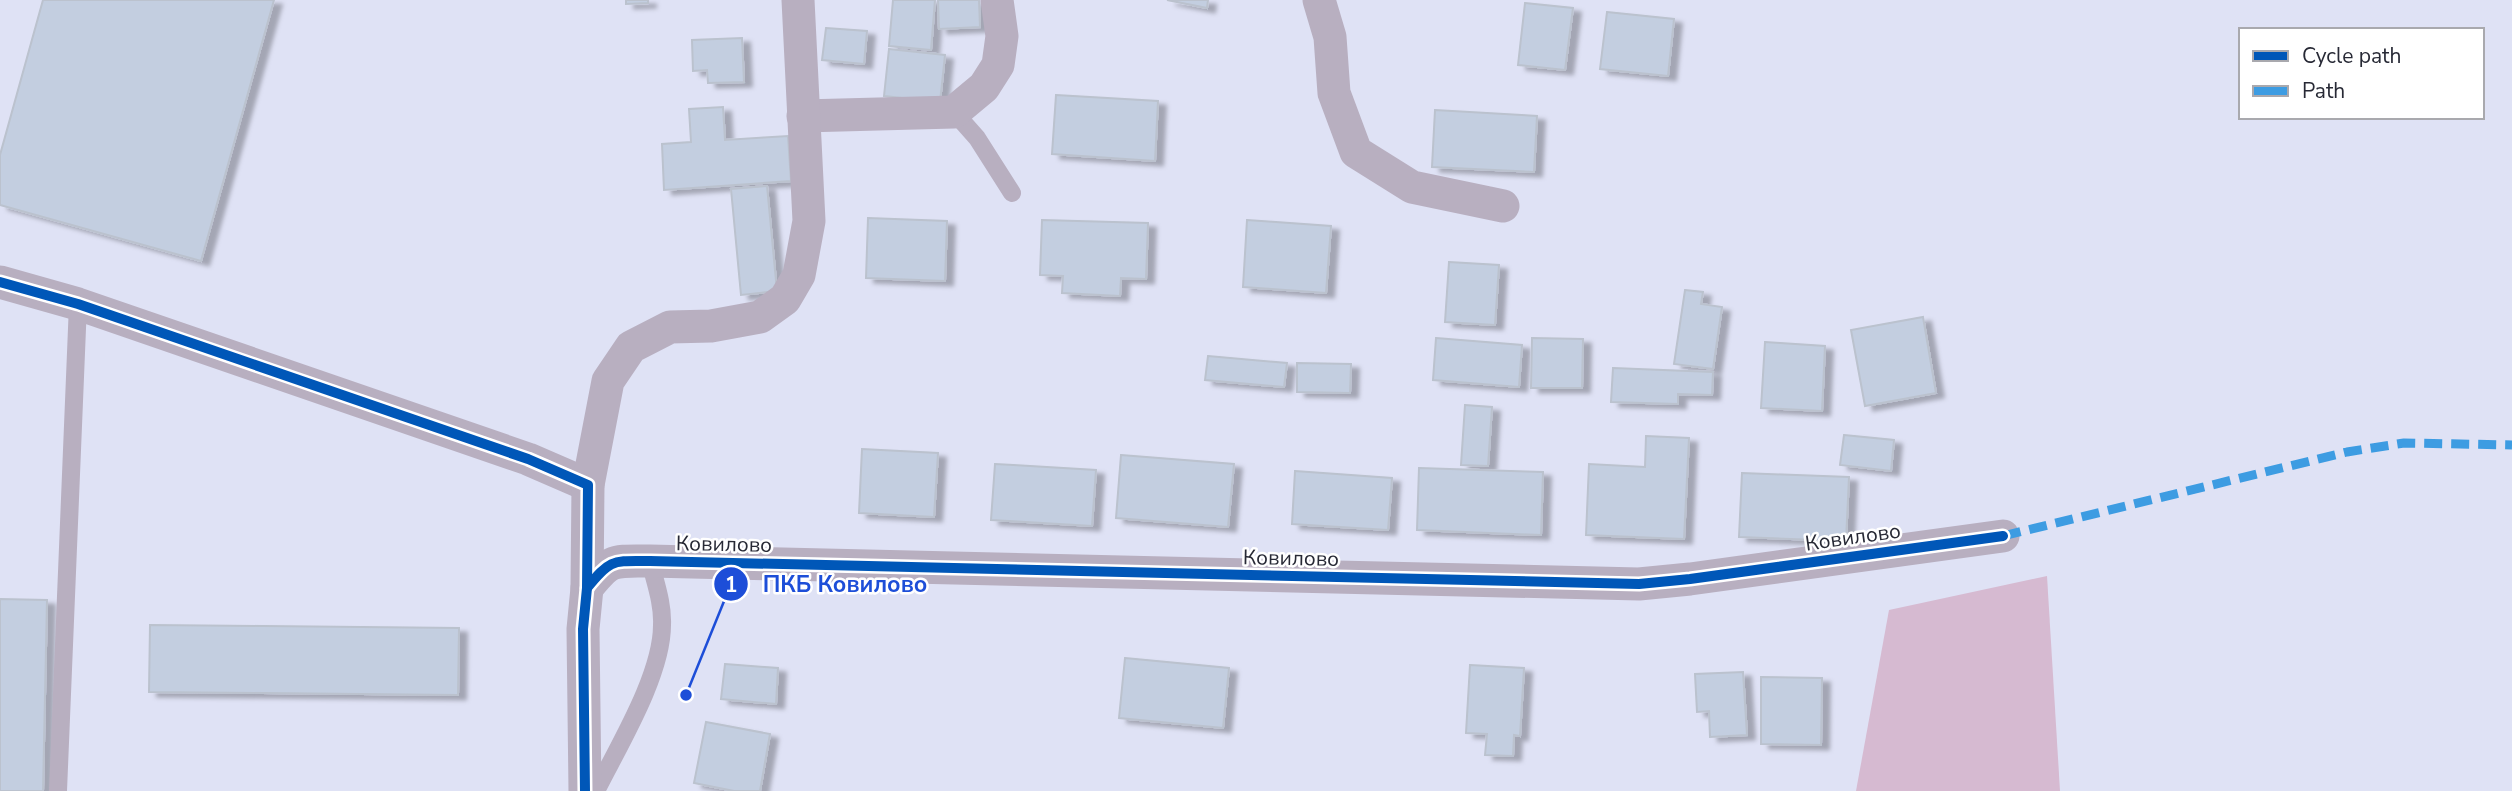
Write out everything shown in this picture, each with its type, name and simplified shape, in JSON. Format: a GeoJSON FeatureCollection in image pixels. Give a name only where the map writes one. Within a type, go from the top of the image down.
{"type":"FeatureCollection","features":[{"type":"Feature","properties":{"kind":"street"},"geometry":{"type":"LineString","coordinates":[[585,791],[583,629],[587,588],[588,485],[608,381],[631,347],[670,327],[721,325],[760,317],[785,299],[799,275],[809,221],[798,0]]}},
{"type":"Feature","properties":{"kind":"street"},"geometry":{"type":"LineString","coordinates":[[803,116],[954,112],[984,87],[998,65],[1002,36],[997,0]]}},
{"type":"Feature","properties":{"kind":"street"},"geometry":{"type":"LineString","coordinates":[[1319,0],[1330,37],[1335,93],[1356,152],[1412,187],[1503,206]]}},
{"type":"Feature","properties":{"kind":"street"},"geometry":{"type":"LineString","coordinates":[[0,282],[78,304],[515,455],[588,485]]}},
{"type":"Feature","properties":{"kind":"street","name":"Ковилово"},"geometry":{"type":"LineString","coordinates":[[587,588],[602,570],[614,561],[1639,584],[1703,578],[2003,536]]}},
{"type":"Feature","properties":{"kind":"lane"},"geometry":{"type":"LineString","coordinates":[[954,112],[976,138],[1012,193]]}},
{"type":"Feature","properties":{"kind":"lane"},"geometry":{"type":"LineString","coordinates":[[58,791],[78,304]]}},
{"type":"Feature","properties":{"kind":"lane"},"geometry":{"type":"LineString","coordinates":[[596,791],[646,690],[660,654],[663,624],[650,561]]}},
{"type":"Feature","properties":{"kind":"shaded area"},"geometry":{"type":"Polygon","coordinates":[[[2047,576],[2060,791],[1856,791],[1889,610],[2047,576]]]}},
{"type":"Feature","properties":{"kind":"building"},"geometry":{"type":"Polygon","coordinates":[[[43,0],[274,0],[201,261],[0,205],[0,155],[43,0]]]}},
{"type":"Feature","properties":{"kind":"building"},"geometry":{"type":"Polygon","coordinates":[[[626,0],[648,0],[648,3],[626,4],[626,0]]]}},
{"type":"Feature","properties":{"kind":"building"},"geometry":{"type":"Polygon","coordinates":[[[893,0],[935,0],[931,50],[889,46],[893,0]]]}},
{"type":"Feature","properties":{"kind":"building"},"geometry":{"type":"Polygon","coordinates":[[[938,0],[979,0],[980,27],[939,29],[938,0]]]}},
{"type":"Feature","properties":{"kind":"building"},"geometry":{"type":"Polygon","coordinates":[[[1167,0],[1208,0],[1207,8],[1167,0]]]}},
{"type":"Feature","properties":{"kind":"building"},"geometry":{"type":"Polygon","coordinates":[[[1525,3],[1573,8],[1565,70],[1518,65],[1525,3]]]}},
{"type":"Feature","properties":{"kind":"building"},"geometry":{"type":"Polygon","coordinates":[[[1607,12],[1674,19],[1668,76],[1600,69],[1607,12]]]}},
{"type":"Feature","properties":{"kind":"building"},"geometry":{"type":"Polygon","coordinates":[[[826,28],[867,31],[864,64],[822,60],[826,28]]]}},
{"type":"Feature","properties":{"kind":"building"},"geometry":{"type":"Polygon","coordinates":[[[742,38],[744,82],[708,83],[707,70],[693,71],[692,40],[742,38]]]}},
{"type":"Feature","properties":{"kind":"building"},"geometry":{"type":"Polygon","coordinates":[[[889,49],[945,55],[940,102],[884,96],[889,49]]]}},
{"type":"Feature","properties":{"kind":"building"},"geometry":{"type":"Polygon","coordinates":[[[1056,95],[1158,101],[1155,161],[1052,154],[1056,95]]]}},
{"type":"Feature","properties":{"kind":"building"},"geometry":{"type":"Polygon","coordinates":[[[723,107],[725,140],[788,136],[791,181],[664,190],[662,144],[691,142],[689,109],[723,107]]]}},
{"type":"Feature","properties":{"kind":"building"},"geometry":{"type":"Polygon","coordinates":[[[1435,110],[1537,116],[1534,172],[1432,167],[1435,110]]]}},
{"type":"Feature","properties":{"kind":"building"},"geometry":{"type":"Polygon","coordinates":[[[767,186],[777,291],[741,295],[731,189],[767,186]]]}},
{"type":"Feature","properties":{"kind":"building"},"geometry":{"type":"Polygon","coordinates":[[[868,218],[947,221],[945,281],[866,278],[868,218]]]}},
{"type":"Feature","properties":{"kind":"building"},"geometry":{"type":"Polygon","coordinates":[[[1042,220],[1148,223],[1146,279],[1121,278],[1120,296],[1062,293],[1063,276],[1040,275],[1042,220]]]}},
{"type":"Feature","properties":{"kind":"building"},"geometry":{"type":"Polygon","coordinates":[[[1247,220],[1331,226],[1326,293],[1243,287],[1247,220]]]}},
{"type":"Feature","properties":{"kind":"building"},"geometry":{"type":"Polygon","coordinates":[[[1449,262],[1499,265],[1495,325],[1445,322],[1449,262]]]}},
{"type":"Feature","properties":{"kind":"building"},"geometry":{"type":"Polygon","coordinates":[[[1685,290],[1703,292],[1701,304],[1722,307],[1713,369],[1674,364],[1685,290]]]}},
{"type":"Feature","properties":{"kind":"building"},"geometry":{"type":"Polygon","coordinates":[[[1923,317],[1936,393],[1865,406],[1851,330],[1923,317]]]}},
{"type":"Feature","properties":{"kind":"building"},"geometry":{"type":"Polygon","coordinates":[[[1436,338],[1522,345],[1519,387],[1433,380],[1436,338]]]}},
{"type":"Feature","properties":{"kind":"building"},"geometry":{"type":"Polygon","coordinates":[[[1532,338],[1583,339],[1582,388],[1531,388],[1532,338]]]}},
{"type":"Feature","properties":{"kind":"building"},"geometry":{"type":"Polygon","coordinates":[[[1765,342],[1825,346],[1822,411],[1761,408],[1765,342]]]}},
{"type":"Feature","properties":{"kind":"building"},"geometry":{"type":"Polygon","coordinates":[[[1208,356],[1287,363],[1284,387],[1205,380],[1208,356]]]}},
{"type":"Feature","properties":{"kind":"building"},"geometry":{"type":"Polygon","coordinates":[[[1297,363],[1351,364],[1350,393],[1297,392],[1297,363]]]}},
{"type":"Feature","properties":{"kind":"building"},"geometry":{"type":"Polygon","coordinates":[[[1613,368],[1713,372],[1712,395],[1678,394],[1678,404],[1611,402],[1613,368]]]}},
{"type":"Feature","properties":{"kind":"building"},"geometry":{"type":"Polygon","coordinates":[[[1465,405],[1492,407],[1488,466],[1461,465],[1465,405]]]}},
{"type":"Feature","properties":{"kind":"building"},"geometry":{"type":"Polygon","coordinates":[[[1844,435],[1894,440],[1891,471],[1840,465],[1844,435]]]}},
{"type":"Feature","properties":{"kind":"building"},"geometry":{"type":"Polygon","coordinates":[[[1646,436],[1689,438],[1684,539],[1586,535],[1589,464],[1645,467],[1646,436]]]}},
{"type":"Feature","properties":{"kind":"building"},"geometry":{"type":"Polygon","coordinates":[[[862,449],[938,453],[934,517],[859,513],[862,449]]]}},
{"type":"Feature","properties":{"kind":"building"},"geometry":{"type":"Polygon","coordinates":[[[1121,455],[1234,464],[1228,527],[1116,518],[1121,455]]]}},
{"type":"Feature","properties":{"kind":"building"},"geometry":{"type":"Polygon","coordinates":[[[995,464],[1096,470],[1092,526],[991,520],[995,464]]]}},
{"type":"Feature","properties":{"kind":"building"},"geometry":{"type":"Polygon","coordinates":[[[1419,468],[1543,472],[1541,535],[1417,530],[1419,468]]]}},
{"type":"Feature","properties":{"kind":"building"},"geometry":{"type":"Polygon","coordinates":[[[1295,471],[1392,478],[1388,530],[1292,524],[1295,471]]]}},
{"type":"Feature","properties":{"kind":"building"},"geometry":{"type":"Polygon","coordinates":[[[1742,473],[1849,477],[1846,541],[1739,537],[1742,473]]]}},
{"type":"Feature","properties":{"kind":"building"},"geometry":{"type":"Polygon","coordinates":[[[0,599],[47,600],[43,791],[0,791],[0,599]]]}},
{"type":"Feature","properties":{"kind":"building"},"geometry":{"type":"Polygon","coordinates":[[[150,625],[459,628],[458,695],[149,692],[150,625]]]}},
{"type":"Feature","properties":{"kind":"building"},"geometry":{"type":"Polygon","coordinates":[[[1125,658],[1229,668],[1223,728],[1119,718],[1125,658]]]}},
{"type":"Feature","properties":{"kind":"building"},"geometry":{"type":"Polygon","coordinates":[[[725,664],[778,668],[776,704],[721,699],[725,664]]]}},
{"type":"Feature","properties":{"kind":"building"},"geometry":{"type":"Polygon","coordinates":[[[1470,665],[1524,668],[1520,736],[1514,735],[1513,756],[1485,755],[1487,734],[1466,733],[1470,665]]]}},
{"type":"Feature","properties":{"kind":"building"},"geometry":{"type":"Polygon","coordinates":[[[1743,672],[1747,735],[1710,737],[1709,711],[1697,712],[1695,674],[1743,672]]]}},
{"type":"Feature","properties":{"kind":"building"},"geometry":{"type":"Polygon","coordinates":[[[1761,677],[1822,678],[1821,745],[1761,744],[1761,677]]]}},
{"type":"Feature","properties":{"kind":"building"},"geometry":{"type":"Polygon","coordinates":[[[706,722],[770,734],[760,791],[734,791],[694,783],[706,722]]]}},
{"type":"Feature","properties":{"kind":"marked path"},"geometry":{"type":"LineString","coordinates":[[2003,536],[2347,452],[2404,443],[2512,445]]}},
{"type":"Feature","properties":{"kind":"cycle path"},"geometry":{"type":"LineString","coordinates":[[0,282],[78,304],[528,459],[588,485],[587,588],[583,629],[585,791]]}},
{"type":"Feature","properties":{"kind":"cycle path"},"geometry":{"type":"LineString","coordinates":[[587,588],[608,566],[638,561],[1639,584],[2003,536]]}},
{"type":"Feature","properties":{"kind":"place","name":"ПКБ Ковилово"},"geometry":{"type":"Point","coordinates":[686,695]}}]}
